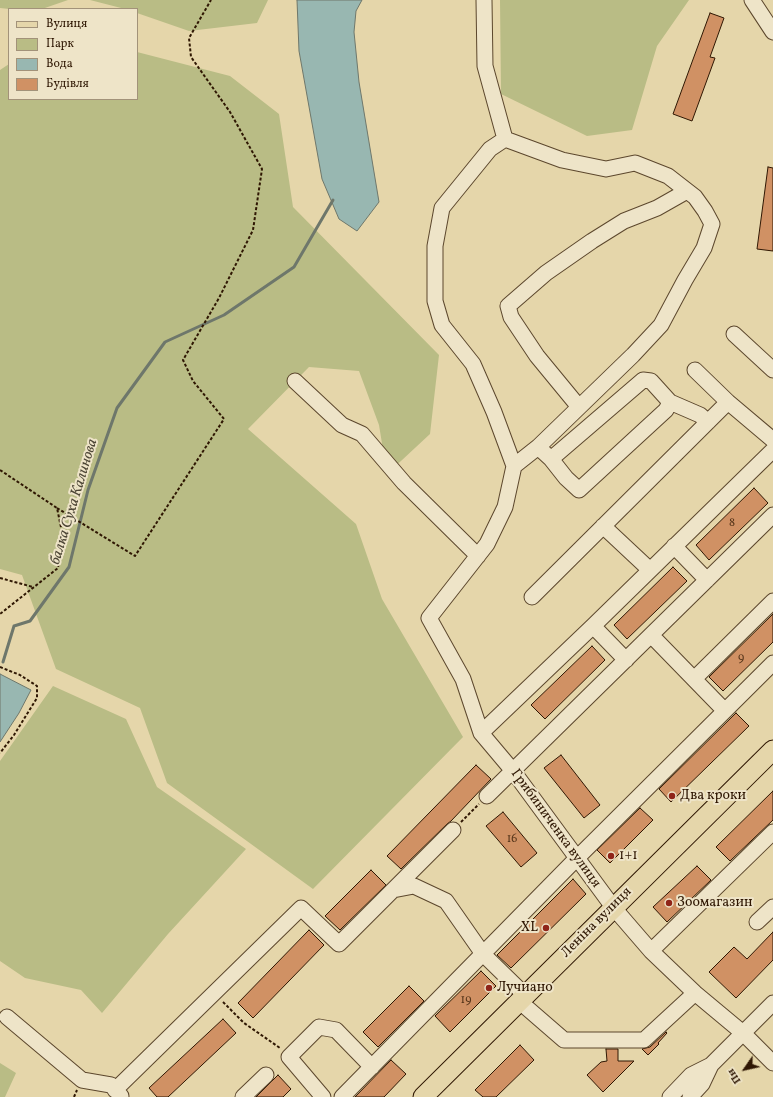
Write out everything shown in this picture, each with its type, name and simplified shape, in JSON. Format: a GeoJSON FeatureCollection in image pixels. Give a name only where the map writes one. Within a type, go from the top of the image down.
{"type":"FeatureCollection","features":[{"type":"Feature","properties":{"kind":"main road","name":"Леніна вулиця"},"geometry":{"type":"LineString","coordinates":[[423,1097],[773,750]]}},
{"type":"Feature","properties":{"kind":"street"},"geometry":{"type":"LineString","coordinates":[[484,0],[485,66],[505,138]]}},
{"type":"Feature","properties":{"kind":"street"},"geometry":{"type":"LineString","coordinates":[[752,0],[773,32]]}},
{"type":"Feature","properties":{"kind":"street"},"geometry":{"type":"LineString","coordinates":[[505,138],[562,160],[606,169],[635,163],[668,176],[695,198],[706,211],[712,224],[704,248],[661,325],[633,355],[538,447],[514,466]]}},
{"type":"Feature","properties":{"kind":"street"},"geometry":{"type":"LineString","coordinates":[[295,381],[342,425],[362,434],[404,483],[478,556],[487,544],[505,508],[514,466],[494,412],[473,364],[442,325],[435,301],[435,246],[442,208],[490,149],[505,138]]}},
{"type":"Feature","properties":{"kind":"street"},"geometry":{"type":"LineString","coordinates":[[579,407],[537,356],[511,317],[508,306],[546,273],[592,241],[624,222],[657,208],[687,191]]}},
{"type":"Feature","properties":{"kind":"street"},"geometry":{"type":"LineString","coordinates":[[734,334],[773,370]]}},
{"type":"Feature","properties":{"kind":"street"},"geometry":{"type":"LineString","coordinates":[[695,370],[728,402],[773,440]]}},
{"type":"Feature","properties":{"kind":"street"},"geometry":{"type":"LineString","coordinates":[[551,459],[642,380],[651,381],[670,402],[700,415],[708,422]]}},
{"type":"Feature","properties":{"kind":"street"},"geometry":{"type":"LineString","coordinates":[[538,447],[579,490],[666,410],[670,402]]}},
{"type":"Feature","properties":{"kind":"street"},"geometry":{"type":"LineString","coordinates":[[532,597],[728,402]]}},
{"type":"Feature","properties":{"kind":"street"},"geometry":{"type":"LineString","coordinates":[[481,733],[773,450]]}},
{"type":"Feature","properties":{"kind":"street"},"geometry":{"type":"LineString","coordinates":[[487,796],[773,515]]}},
{"type":"Feature","properties":{"kind":"street"},"geometry":{"type":"LineString","coordinates":[[603,526],[650,570]]}},
{"type":"Feature","properties":{"kind":"street"},"geometry":{"type":"LineString","coordinates":[[674,546],[707,580]]}},
{"type":"Feature","properties":{"kind":"street","name":"Грибиниченка вулиця"},"geometry":{"type":"LineString","coordinates":[[478,556],[429,618],[463,679],[481,733],[513,771],[613,907],[652,950],[695,993],[743,1033],[773,1063]]}},
{"type":"Feature","properties":{"kind":"street"},"geometry":{"type":"LineString","coordinates":[[694,679],[773,601]]}},
{"type":"Feature","properties":{"kind":"street"},"geometry":{"type":"LineString","coordinates":[[593,626],[626,660]]}},
{"type":"Feature","properties":{"kind":"street"},"geometry":{"type":"LineString","coordinates":[[651,635],[725,711]]}},
{"type":"Feature","properties":{"kind":"street"},"geometry":{"type":"LineString","coordinates":[[342,1097],[577,858],[773,663]]}},
{"type":"Feature","properties":{"kind":"street"},"geometry":{"type":"LineString","coordinates":[[7,1017],[82,1080],[111,1085],[118,1094],[214,993],[302,908],[339,944],[453,830]]}},
{"type":"Feature","properties":{"kind":"street"},"geometry":{"type":"LineString","coordinates":[[652,950],[773,832]]}},
{"type":"Feature","properties":{"kind":"street"},"geometry":{"type":"LineString","coordinates":[[393,890],[414,886],[446,901],[483,954],[522,998],[564,1040],[644,1040],[695,993]]}},
{"type":"Feature","properties":{"kind":"street"},"geometry":{"type":"LineString","coordinates":[[757,922],[773,906]]}},
{"type":"Feature","properties":{"kind":"street"},"geometry":{"type":"LineString","coordinates":[[690,1097],[702,1084],[712,1065],[773,1003]]}},
{"type":"Feature","properties":{"kind":"street"},"geometry":{"type":"LineString","coordinates":[[323,1097],[289,1057],[319,1027],[336,1030],[372,1067]]}},
{"type":"Feature","properties":{"kind":"street"},"geometry":{"type":"LineString","coordinates":[[670,1097],[691,1075],[712,1065]]}},
{"type":"Feature","properties":{"kind":"street"},"geometry":{"type":"LineString","coordinates":[[243,1097],[266,1074]]}},
{"type":"Feature","properties":{"kind":"path"},"geometry":{"type":"LineString","coordinates":[[0,470],[57,508],[135,556],[224,419],[193,381],[183,360],[219,298],[252,230],[262,169],[230,112],[191,56],[189,38],[211,0]]}},
{"type":"Feature","properties":{"kind":"path"},"geometry":{"type":"LineString","coordinates":[[0,614],[58,568],[62,532],[57,508]]}},
{"type":"Feature","properties":{"kind":"path"},"geometry":{"type":"LineString","coordinates":[[0,578],[33,587]]}},
{"type":"Feature","properties":{"kind":"path"},"geometry":{"type":"LineString","coordinates":[[0,667],[20,675],[37,686],[37,698],[14,735],[0,753]]}},
{"type":"Feature","properties":{"kind":"path"},"geometry":{"type":"LineString","coordinates":[[453,830],[487,796]]}},
{"type":"Feature","properties":{"kind":"path"},"geometry":{"type":"LineString","coordinates":[[214,993],[244,1023],[285,1052],[289,1057]]}},
{"type":"Feature","properties":{"kind":"green space"},"geometry":{"type":"Polygon","coordinates":[[[0,0],[68,0],[45,8],[0,8],[0,0]]]}},
{"type":"Feature","properties":{"kind":"green space"},"geometry":{"type":"Polygon","coordinates":[[[90,0],[268,0],[257,23],[189,31],[138,13],[138,8],[121,8],[90,0]]]}},
{"type":"Feature","properties":{"kind":"green space"},"geometry":{"type":"Polygon","coordinates":[[[500,0],[689,0],[657,46],[632,130],[587,136],[501,94],[500,0]]]}},
{"type":"Feature","properties":{"kind":"green space"},"geometry":{"type":"Polygon","coordinates":[[[138,52],[230,76],[279,114],[293,207],[439,355],[430,434],[387,474],[379,425],[359,371],[309,367],[248,429],[356,524],[382,599],[463,737],[313,889],[167,783],[140,708],[56,669],[22,575],[0,569],[0,70],[8,65],[8,100],[138,100],[138,52]]]}},
{"type":"Feature","properties":{"kind":"green space"},"geometry":{"type":"Polygon","coordinates":[[[53,686],[126,719],[157,787],[246,849],[168,934],[102,1013],[81,990],[25,978],[0,961],[0,761],[53,686]]]}},
{"type":"Feature","properties":{"kind":"green space"},"geometry":{"type":"Polygon","coordinates":[[[0,1063],[16,1073],[5,1097],[0,1097],[0,1063]]]}},
{"type":"Feature","properties":{"kind":"water"},"geometry":{"type":"Polygon","coordinates":[[[297,0],[362,0],[356,11],[354,32],[359,82],[379,202],[357,231],[339,219],[322,179],[299,51],[297,0]]]}},
{"type":"Feature","properties":{"kind":"water"},"geometry":{"type":"Polygon","coordinates":[[[0,674],[31,690],[19,713],[0,742],[0,674]]]}},
{"type":"Feature","properties":{"kind":"building"},"geometry":{"type":"Polygon","coordinates":[[[710,13],[724,18],[710,57],[715,58],[692,121],[673,114],[710,13]]]}},
{"type":"Feature","properties":{"kind":"building"},"geometry":{"type":"Polygon","coordinates":[[[768,167],[773,168],[773,251],[757,249],[768,167]]]}},
{"type":"Feature","properties":{"kind":"building"},"geometry":{"type":"Polygon","coordinates":[[[754,488],[768,503],[709,560],[696,545],[754,488]]]}},
{"type":"Feature","properties":{"kind":"building"},"geometry":{"type":"Polygon","coordinates":[[[673,567],[687,581],[627,639],[614,625],[673,567]]]}},
{"type":"Feature","properties":{"kind":"building"},"geometry":{"type":"Polygon","coordinates":[[[773,614],[773,642],[723,691],[709,677],[773,614]]]}},
{"type":"Feature","properties":{"kind":"building"},"geometry":{"type":"Polygon","coordinates":[[[592,646],[605,660],[545,719],[531,705],[592,646]]]}},
{"type":"Feature","properties":{"kind":"building"},"geometry":{"type":"Polygon","coordinates":[[[736,713],[749,726],[671,802],[659,789],[736,713]]]}},
{"type":"Feature","properties":{"kind":"building"},"geometry":{"type":"Polygon","coordinates":[[[561,755],[600,805],[584,818],[544,768],[561,755]]]}},
{"type":"Feature","properties":{"kind":"building"},"geometry":{"type":"Polygon","coordinates":[[[476,765],[491,779],[451,821],[401,869],[387,856],[476,765]]]}},
{"type":"Feature","properties":{"kind":"building"},"geometry":{"type":"Polygon","coordinates":[[[773,791],[773,820],[730,861],[716,847],[773,791]]]}},
{"type":"Feature","properties":{"kind":"building"},"geometry":{"type":"Polygon","coordinates":[[[640,808],[653,820],[610,863],[597,850],[640,808]]]}},
{"type":"Feature","properties":{"kind":"building"},"geometry":{"type":"Polygon","coordinates":[[[503,812],[537,853],[521,867],[486,826],[503,812]]]}},
{"type":"Feature","properties":{"kind":"building"},"geometry":{"type":"Polygon","coordinates":[[[697,866],[711,880],[667,922],[653,907],[697,866]]]}},
{"type":"Feature","properties":{"kind":"building"},"geometry":{"type":"Polygon","coordinates":[[[371,870],[386,885],[340,930],[325,916],[371,870]]]}},
{"type":"Feature","properties":{"kind":"building"},"geometry":{"type":"Polygon","coordinates":[[[573,879],[586,894],[511,968],[497,955],[573,879]]]}},
{"type":"Feature","properties":{"kind":"building"},"geometry":{"type":"Polygon","coordinates":[[[309,930],[324,945],[253,1018],[238,1003],[309,930]]]}},
{"type":"Feature","properties":{"kind":"building"},"geometry":{"type":"Polygon","coordinates":[[[773,932],[773,960],[736,998],[709,972],[734,947],[747,959],[773,932]]]}},
{"type":"Feature","properties":{"kind":"building"},"geometry":{"type":"Polygon","coordinates":[[[481,971],[496,986],[450,1032],[435,1016],[481,971]]]}},
{"type":"Feature","properties":{"kind":"building"},"geometry":{"type":"Polygon","coordinates":[[[409,986],[424,1001],[378,1047],[363,1032],[409,986]]]}},
{"type":"Feature","properties":{"kind":"building"},"geometry":{"type":"Polygon","coordinates":[[[223,1019],[236,1033],[168,1097],[157,1097],[149,1088],[223,1019]]]}},
{"type":"Feature","properties":{"kind":"building"},"geometry":{"type":"Polygon","coordinates":[[[666,1032],[667,1033],[658,1043],[659,1044],[648,1055],[642,1049],[650,1047],[666,1032]]]}},
{"type":"Feature","properties":{"kind":"building"},"geometry":{"type":"Polygon","coordinates":[[[520,1045],[534,1060],[496,1097],[483,1097],[475,1090],[520,1045]]]}},
{"type":"Feature","properties":{"kind":"building"},"geometry":{"type":"Polygon","coordinates":[[[606,1049],[618,1049],[618,1061],[634,1061],[603,1092],[587,1075],[601,1062],[607,1061],[606,1049]]]}},
{"type":"Feature","properties":{"kind":"building"},"geometry":{"type":"Polygon","coordinates":[[[391,1060],[406,1074],[384,1097],[355,1097],[391,1060]]]}},
{"type":"Feature","properties":{"kind":"building"},"geometry":{"type":"Polygon","coordinates":[[[278,1075],[291,1089],[283,1097],[256,1097],[278,1075]]]}},
{"type":"Feature","properties":{"kind":"waterway","name":"балка Суха Калинова"},"geometry":{"type":"LineString","coordinates":[[3,662],[14,626],[30,621],[69,567],[88,490],[117,408],[165,342],[224,315],[294,267],[333,200]]}},
{"type":"Feature","properties":{"kind":"place","name":"Два кроки"},"geometry":{"type":"Point","coordinates":[672,796]}},
{"type":"Feature","properties":{"kind":"place","name":"1+1"},"geometry":{"type":"Point","coordinates":[611,856]}},
{"type":"Feature","properties":{"kind":"place","name":"Зоомагазин"},"geometry":{"type":"Point","coordinates":[669,903]}},
{"type":"Feature","properties":{"kind":"place","name":"XL"},"geometry":{"type":"Point","coordinates":[546,928]}},
{"type":"Feature","properties":{"kind":"place","name":"Лучиано"},"geometry":{"type":"Point","coordinates":[489,988]}}]}
